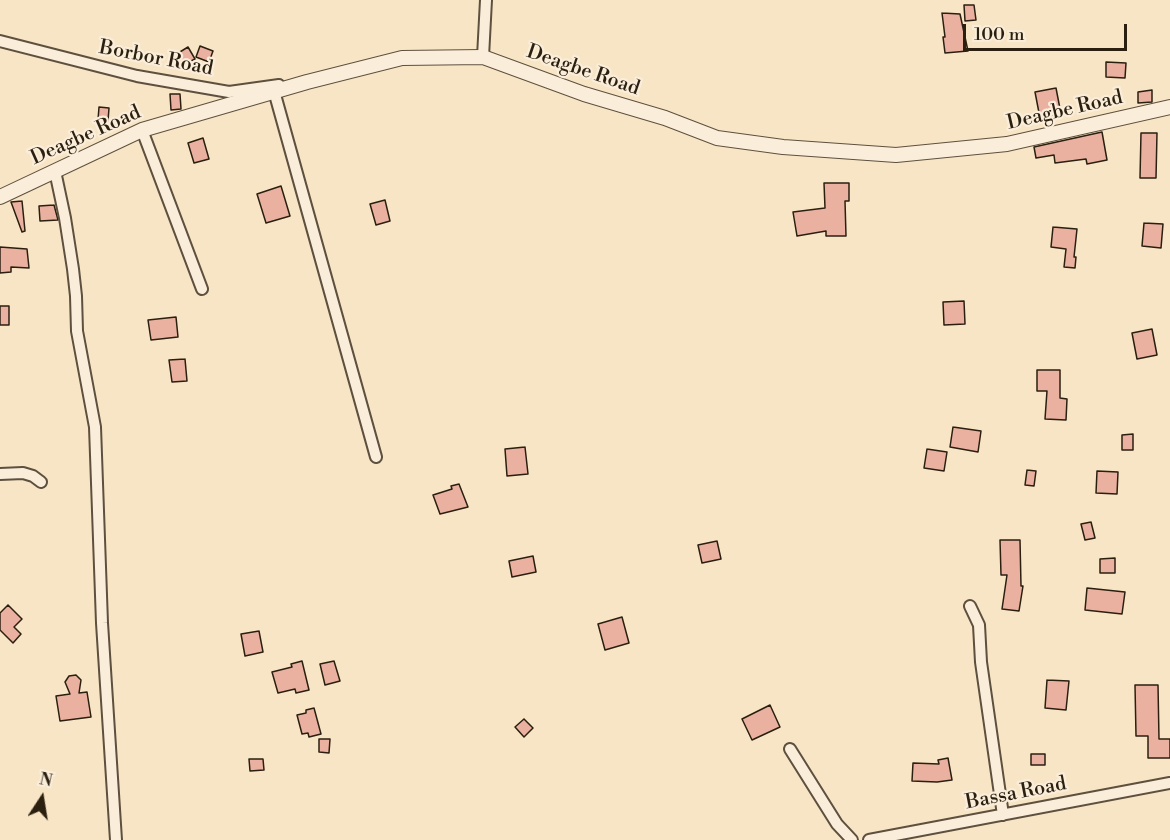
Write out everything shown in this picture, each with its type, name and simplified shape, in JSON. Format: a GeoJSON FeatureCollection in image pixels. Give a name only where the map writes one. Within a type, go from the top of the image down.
{"type":"FeatureCollection","features":[{"type":"Feature","properties":{"kind":"street"},"geometry":{"type":"LineString","coordinates":[[483,57],[486,0]]}},
{"type":"Feature","properties":{"kind":"street","name":"Borbor Road"},"geometry":{"type":"LineString","coordinates":[[0,41],[137,76],[230,92],[307,82]]}},
{"type":"Feature","properties":{"kind":"street","name":"Deagbe Road"},"geometry":{"type":"LineString","coordinates":[[0,197],[142,130],[274,91],[402,58],[483,57],[584,94],[665,118],[717,138],[783,147],[896,155],[1019,142],[1170,107]]}},
{"type":"Feature","properties":{"kind":"street"},"geometry":{"type":"LineString","coordinates":[[274,91],[376,457]]}},
{"type":"Feature","properties":{"kind":"street"},"geometry":{"type":"LineString","coordinates":[[142,130],[202,289]]}},
{"type":"Feature","properties":{"kind":"street"},"geometry":{"type":"LineString","coordinates":[[55,171],[73,268],[77,331],[95,427],[102,612],[116,840]]}},
{"type":"Feature","properties":{"kind":"street"},"geometry":{"type":"LineString","coordinates":[[0,474],[23,473],[41,482]]}},
{"type":"Feature","properties":{"kind":"street"},"geometry":{"type":"LineString","coordinates":[[970,606],[979,625],[981,662],[1003,815]]}},
{"type":"Feature","properties":{"kind":"street"},"geometry":{"type":"LineString","coordinates":[[790,749],[837,824],[852,840]]}},
{"type":"Feature","properties":{"kind":"street","name":"Bassa Road"},"geometry":{"type":"LineString","coordinates":[[869,840],[1170,783]]}},
{"type":"Feature","properties":{"kind":"building"},"geometry":{"type":"Polygon","coordinates":[[[964,5],[974,5],[976,20],[965,21],[964,5]]]}},
{"type":"Feature","properties":{"kind":"building"},"geometry":{"type":"Polygon","coordinates":[[[942,13],[960,14],[968,51],[945,53],[942,13]]]}},
{"type":"Feature","properties":{"kind":"building"},"geometry":{"type":"Polygon","coordinates":[[[200,46],[213,51],[209,62],[196,57],[200,46]]]}},
{"type":"Feature","properties":{"kind":"building"},"geometry":{"type":"Polygon","coordinates":[[[188,47],[195,59],[181,66],[175,55],[188,47]]]}},
{"type":"Feature","properties":{"kind":"building"},"geometry":{"type":"Polygon","coordinates":[[[1106,62],[1126,63],[1125,78],[1106,77],[1106,62]]]}},
{"type":"Feature","properties":{"kind":"building"},"geometry":{"type":"Polygon","coordinates":[[[1056,88],[1061,114],[1040,118],[1035,92],[1056,88]]]}},
{"type":"Feature","properties":{"kind":"building"},"geometry":{"type":"Polygon","coordinates":[[[1152,90],[1152,102],[1138,103],[1138,92],[1152,90]]]}},
{"type":"Feature","properties":{"kind":"building"},"geometry":{"type":"Polygon","coordinates":[[[170,94],[180,94],[181,109],[171,110],[170,94]]]}},
{"type":"Feature","properties":{"kind":"building"},"geometry":{"type":"Polygon","coordinates":[[[99,107],[109,108],[108,121],[98,120],[99,107]]]}},
{"type":"Feature","properties":{"kind":"building"},"geometry":{"type":"Polygon","coordinates":[[[1102,132],[1107,160],[1087,164],[1086,159],[1055,163],[1054,155],[1036,158],[1034,147],[1102,132]]]}},
{"type":"Feature","properties":{"kind":"building"},"geometry":{"type":"Polygon","coordinates":[[[1141,133],[1157,133],[1156,178],[1140,178],[1141,133]]]}},
{"type":"Feature","properties":{"kind":"building"},"geometry":{"type":"Polygon","coordinates":[[[203,138],[209,159],[194,163],[188,143],[203,138]]]}},
{"type":"Feature","properties":{"kind":"building"},"geometry":{"type":"Polygon","coordinates":[[[824,183],[849,183],[849,201],[845,201],[846,236],[826,236],[826,231],[797,236],[793,212],[825,208],[824,183]]]}},
{"type":"Feature","properties":{"kind":"building"},"geometry":{"type":"Polygon","coordinates":[[[281,186],[290,216],[266,223],[257,194],[281,186]]]}},
{"type":"Feature","properties":{"kind":"building"},"geometry":{"type":"Polygon","coordinates":[[[385,200],[390,221],[376,225],[370,204],[385,200]]]}},
{"type":"Feature","properties":{"kind":"building"},"geometry":{"type":"Polygon","coordinates":[[[22,201],[25,231],[22,232],[11,202],[22,201]]]}},
{"type":"Feature","properties":{"kind":"building"},"geometry":{"type":"Polygon","coordinates":[[[54,205],[58,220],[40,221],[39,206],[54,205]]]}},
{"type":"Feature","properties":{"kind":"building"},"geometry":{"type":"Polygon","coordinates":[[[1144,223],[1163,224],[1161,248],[1142,246],[1144,223]]]}},
{"type":"Feature","properties":{"kind":"building"},"geometry":{"type":"Polygon","coordinates":[[[1053,227],[1077,229],[1075,268],[1064,267],[1066,249],[1051,247],[1053,227]]]}},
{"type":"Feature","properties":{"kind":"building"},"geometry":{"type":"Polygon","coordinates":[[[0,247],[27,249],[29,268],[11,267],[11,272],[0,273],[0,247]]]}},
{"type":"Feature","properties":{"kind":"building"},"geometry":{"type":"Polygon","coordinates":[[[964,301],[965,324],[944,325],[943,302],[964,301]]]}},
{"type":"Feature","properties":{"kind":"building"},"geometry":{"type":"Polygon","coordinates":[[[0,306],[9,306],[9,325],[0,325],[0,306]]]}},
{"type":"Feature","properties":{"kind":"building"},"geometry":{"type":"Polygon","coordinates":[[[176,317],[178,337],[151,340],[148,320],[176,317]]]}},
{"type":"Feature","properties":{"kind":"building"},"geometry":{"type":"Polygon","coordinates":[[[1152,329],[1157,355],[1137,359],[1132,333],[1152,329]]]}},
{"type":"Feature","properties":{"kind":"building"},"geometry":{"type":"Polygon","coordinates":[[[185,359],[187,381],[172,382],[169,360],[185,359]]]}},
{"type":"Feature","properties":{"kind":"building"},"geometry":{"type":"Polygon","coordinates":[[[1037,370],[1060,370],[1060,398],[1067,399],[1066,420],[1045,419],[1047,391],[1037,391],[1037,370]]]}},
{"type":"Feature","properties":{"kind":"building"},"geometry":{"type":"Polygon","coordinates":[[[953,427],[981,431],[978,452],[950,447],[953,427]]]}},
{"type":"Feature","properties":{"kind":"building"},"geometry":{"type":"Polygon","coordinates":[[[1133,434],[1133,450],[1122,450],[1122,435],[1133,434]]]}},
{"type":"Feature","properties":{"kind":"building"},"geometry":{"type":"Polygon","coordinates":[[[525,447],[528,474],[507,476],[505,449],[525,447]]]}},
{"type":"Feature","properties":{"kind":"building"},"geometry":{"type":"Polygon","coordinates":[[[927,449],[947,452],[944,471],[924,468],[927,449]]]}},
{"type":"Feature","properties":{"kind":"building"},"geometry":{"type":"Polygon","coordinates":[[[1027,470],[1036,471],[1034,486],[1025,485],[1027,470]]]}},
{"type":"Feature","properties":{"kind":"building"},"geometry":{"type":"Polygon","coordinates":[[[1097,471],[1118,472],[1117,494],[1096,493],[1097,471]]]}},
{"type":"Feature","properties":{"kind":"building"},"geometry":{"type":"Polygon","coordinates":[[[459,484],[468,507],[440,514],[433,495],[452,489],[451,486],[459,484]]]}},
{"type":"Feature","properties":{"kind":"building"},"geometry":{"type":"Polygon","coordinates":[[[1091,522],[1095,538],[1085,540],[1081,524],[1091,522]]]}},
{"type":"Feature","properties":{"kind":"building"},"geometry":{"type":"Polygon","coordinates":[[[1000,540],[1020,540],[1021,586],[1023,586],[1019,611],[1002,609],[1007,575],[1001,575],[1000,540]]]}},
{"type":"Feature","properties":{"kind":"building"},"geometry":{"type":"Polygon","coordinates":[[[717,541],[721,559],[702,563],[698,545],[717,541]]]}},
{"type":"Feature","properties":{"kind":"building"},"geometry":{"type":"Polygon","coordinates":[[[533,556],[536,572],[512,577],[509,561],[533,556]]]}},
{"type":"Feature","properties":{"kind":"building"},"geometry":{"type":"Polygon","coordinates":[[[1115,558],[1115,573],[1100,573],[1100,559],[1115,558]]]}},
{"type":"Feature","properties":{"kind":"building"},"geometry":{"type":"Polygon","coordinates":[[[1087,588],[1125,592],[1122,614],[1085,610],[1087,588]]]}},
{"type":"Feature","properties":{"kind":"building"},"geometry":{"type":"Polygon","coordinates":[[[8,605],[22,619],[14,627],[21,634],[13,643],[0,630],[0,613],[8,605]]]}},
{"type":"Feature","properties":{"kind":"building"},"geometry":{"type":"Polygon","coordinates":[[[622,617],[629,643],[605,650],[598,624],[622,617]]]}},
{"type":"Feature","properties":{"kind":"building"},"geometry":{"type":"Polygon","coordinates":[[[259,631],[263,652],[245,656],[241,634],[259,631]]]}},
{"type":"Feature","properties":{"kind":"building"},"geometry":{"type":"Polygon","coordinates":[[[302,661],[309,690],[296,693],[295,689],[278,693],[272,672],[292,667],[291,664],[302,661]]]}},
{"type":"Feature","properties":{"kind":"building"},"geometry":{"type":"Polygon","coordinates":[[[334,661],[340,681],[325,685],[320,664],[334,661]]]}},
{"type":"Feature","properties":{"kind":"building"},"geometry":{"type":"Polygon","coordinates":[[[76,675],[81,680],[79,693],[87,692],[91,717],[60,721],[56,696],[70,694],[65,682],[69,676],[76,675]]]}},
{"type":"Feature","properties":{"kind":"building"},"geometry":{"type":"Polygon","coordinates":[[[1047,680],[1069,681],[1066,710],[1045,708],[1047,680]]]}},
{"type":"Feature","properties":{"kind":"building"},"geometry":{"type":"Polygon","coordinates":[[[1135,685],[1158,685],[1159,739],[1170,739],[1170,758],[1148,758],[1148,736],[1136,736],[1135,685]]]}},
{"type":"Feature","properties":{"kind":"building"},"geometry":{"type":"Polygon","coordinates":[[[770,705],[780,727],[752,740],[742,719],[770,705]]]}},
{"type":"Feature","properties":{"kind":"building"},"geometry":{"type":"Polygon","coordinates":[[[314,708],[321,734],[309,737],[308,733],[302,734],[297,715],[314,708]]]}},
{"type":"Feature","properties":{"kind":"building"},"geometry":{"type":"Polygon","coordinates":[[[524,719],[533,728],[524,737],[515,727],[524,719]]]}},
{"type":"Feature","properties":{"kind":"building"},"geometry":{"type":"Polygon","coordinates":[[[319,739],[330,739],[329,753],[319,752],[319,739]]]}},
{"type":"Feature","properties":{"kind":"building"},"geometry":{"type":"Polygon","coordinates":[[[1031,754],[1045,754],[1045,765],[1031,765],[1031,754]]]}},
{"type":"Feature","properties":{"kind":"building"},"geometry":{"type":"Polygon","coordinates":[[[948,758],[952,780],[912,781],[913,763],[939,764],[938,760],[948,758]]]}},
{"type":"Feature","properties":{"kind":"building"},"geometry":{"type":"Polygon","coordinates":[[[249,759],[263,759],[264,770],[250,771],[249,759]]]}}]}
